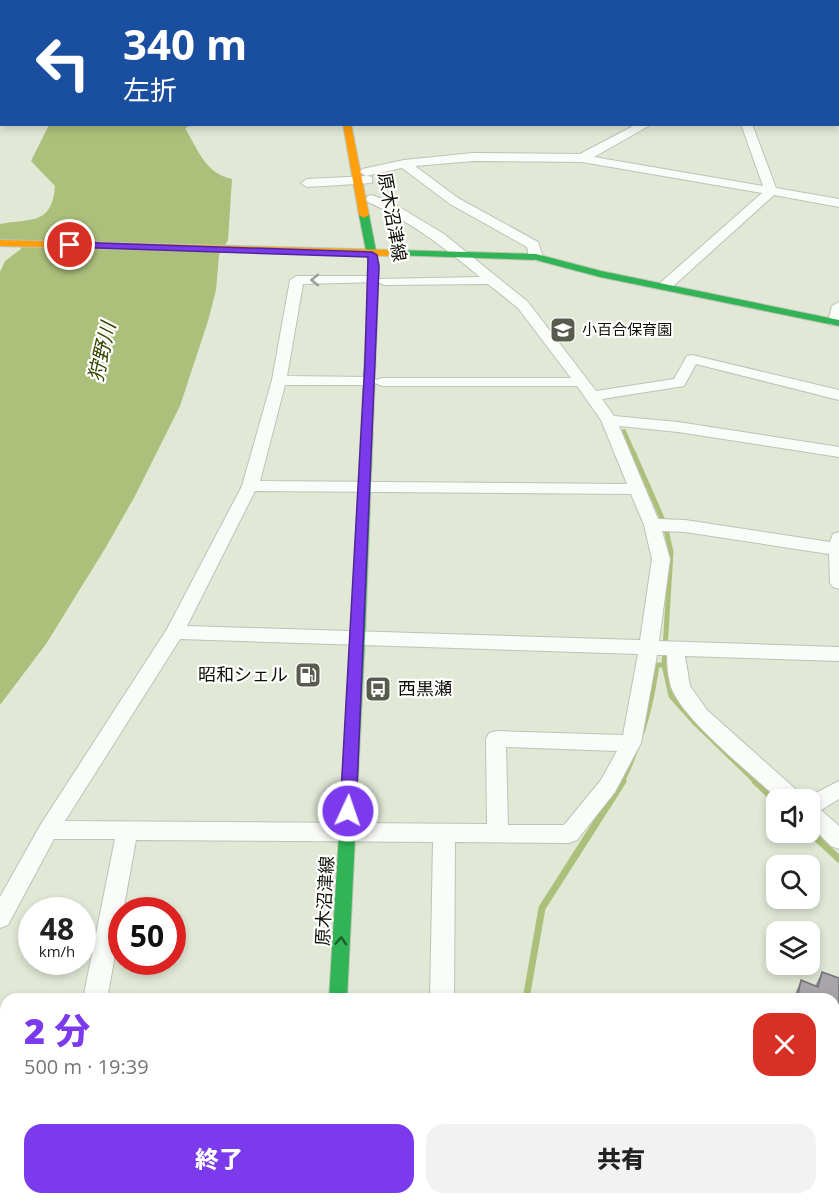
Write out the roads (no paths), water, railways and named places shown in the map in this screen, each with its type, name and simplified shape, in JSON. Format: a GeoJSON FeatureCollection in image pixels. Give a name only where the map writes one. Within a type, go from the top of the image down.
{"type":"FeatureCollection","features":[{"type":"Feature","properties":{"kind":"main road","name":"原木沼津線"},"geometry":{"type":"LineString","coordinates":[[339,993],[358,833],[378,281],[378,255],[372,199],[349,126]]}},
{"type":"Feature","properties":{"kind":"main road","name":"原木沼津線"},"geometry":{"type":"LineString","coordinates":[[356,126],[378,255]]}},
{"type":"Feature","properties":{"kind":"main road"},"geometry":{"type":"LineString","coordinates":[[0,243],[282,250],[378,255],[536,257],[600,274],[837,322]]}},
{"type":"Feature","properties":{"kind":"main road","name":"原木沼津線"},"geometry":{"type":"LineString","coordinates":[[364,637],[366,752]]}},
{"type":"Feature","properties":{"kind":"street"},"geometry":{"type":"LineString","coordinates":[[582,158],[643,126]]}},
{"type":"Feature","properties":{"kind":"street"},"geometry":{"type":"LineString","coordinates":[[747,126],[771,192]]}},
{"type":"Feature","properties":{"kind":"street"},"geometry":{"type":"LineString","coordinates":[[308,183],[364,177],[404,164],[473,157],[582,158],[839,203]]}},
{"type":"Feature","properties":{"kind":"street"},"geometry":{"type":"LineString","coordinates":[[404,164],[454,201],[533,244],[536,257]]}},
{"type":"Feature","properties":{"kind":"street"},"geometry":{"type":"LineString","coordinates":[[664,286],[771,192]]}},
{"type":"Feature","properties":{"kind":"street"},"geometry":{"type":"LineString","coordinates":[[48,830],[444,835],[568,834],[608,786],[631,743],[643,689],[661,559],[652,525],[609,420],[523,305],[458,255],[439,237],[392,208],[372,199]]}},
{"type":"Feature","properties":{"kind":"street"},"geometry":{"type":"LineString","coordinates":[[0,918],[48,830],[175,632],[250,486],[279,380],[297,280],[480,281],[491,279]]}},
{"type":"Feature","properties":{"kind":"street"},"geometry":{"type":"LineString","coordinates":[[837,322],[839,306]]}},
{"type":"Feature","properties":{"kind":"street"},"geometry":{"type":"LineString","coordinates":[[279,380],[587,389],[679,383],[692,359],[839,395]]}},
{"type":"Feature","properties":{"kind":"street"},"geometry":{"type":"LineString","coordinates":[[609,420],[678,427],[741,439],[839,452]]}},
{"type":"Feature","properties":{"kind":"street"},"geometry":{"type":"LineString","coordinates":[[250,486],[637,489]]}},
{"type":"Feature","properties":{"kind":"street"},"geometry":{"type":"LineString","coordinates":[[652,525],[685,526],[838,543],[839,583]]}},
{"type":"Feature","properties":{"kind":"street"},"geometry":{"type":"LineString","coordinates":[[175,632],[839,654]]}},
{"type":"Feature","properties":{"kind":"street"},"geometry":{"type":"LineString","coordinates":[[676,647],[676,668],[681,688],[700,715],[782,789]]}},
{"type":"Feature","properties":{"kind":"street"},"geometry":{"type":"LineString","coordinates":[[498,835],[496,739],[631,743]]}},
{"type":"Feature","properties":{"kind":"street"},"geometry":{"type":"LineString","coordinates":[[820,800],[839,789]]}},
{"type":"Feature","properties":{"kind":"street"},"geometry":{"type":"LineString","coordinates":[[820,822],[839,840]]}},
{"type":"Feature","properties":{"kind":"street"},"geometry":{"type":"LineString","coordinates":[[95,993],[127,832]]}},
{"type":"Feature","properties":{"kind":"street"},"geometry":{"type":"LineString","coordinates":[[442,993],[444,835]]}},
{"type":"Feature","properties":{"kind":"water","name":"狩野川"},"geometry":{"type":"Polygon","coordinates":[[[48,126],[190,126],[185,128],[204,160],[216,172],[232,179],[228,240],[219,255],[216,290],[208,321],[180,406],[135,496],[106,547],[46,644],[0,705],[0,272],[5,261],[21,249],[23,241],[19,237],[0,233],[0,224],[38,218],[49,208],[55,186],[31,161],[48,126]]]}},
{"type":"Feature","properties":{"kind":"waterway"},"geometry":{"type":"LineString","coordinates":[[0,235],[53,237]]}},
{"type":"Feature","properties":{"kind":"waterway"},"geometry":{"type":"LineString","coordinates":[[624,431],[634,454]]}},
{"type":"Feature","properties":{"kind":"waterway"},"geometry":{"type":"LineString","coordinates":[[633,452],[665,525],[671,552],[664,665]]}},
{"type":"Feature","properties":{"kind":"waterway"},"geometry":{"type":"LineString","coordinates":[[622,782],[644,725],[657,665],[664,665]]}},
{"type":"Feature","properties":{"kind":"waterway"},"geometry":{"type":"LineString","coordinates":[[664,665],[671,696],[695,723],[756,782]]}},
{"type":"Feature","properties":{"kind":"waterway"},"geometry":{"type":"LineString","coordinates":[[527,993],[542,908],[623,781]]}},
{"type":"Feature","properties":{"kind":"waterway"},"geometry":{"type":"LineString","coordinates":[[755,781],[766,792]]}},
{"type":"Feature","properties":{"kind":"waterway"},"geometry":{"type":"LineString","coordinates":[[820,841],[839,859]]}},
{"type":"Feature","properties":{"kind":"place","name":"小百合保育園"},"geometry":{"type":"Point","coordinates":[563,330]}},
{"type":"Feature","properties":{"kind":"place","name":"昭和シェル"},"geometry":{"type":"Point","coordinates":[308,675]}},
{"type":"Feature","properties":{"kind":"place","name":"西黒瀬"},"geometry":{"type":"Point","coordinates":[378,689]}}]}
